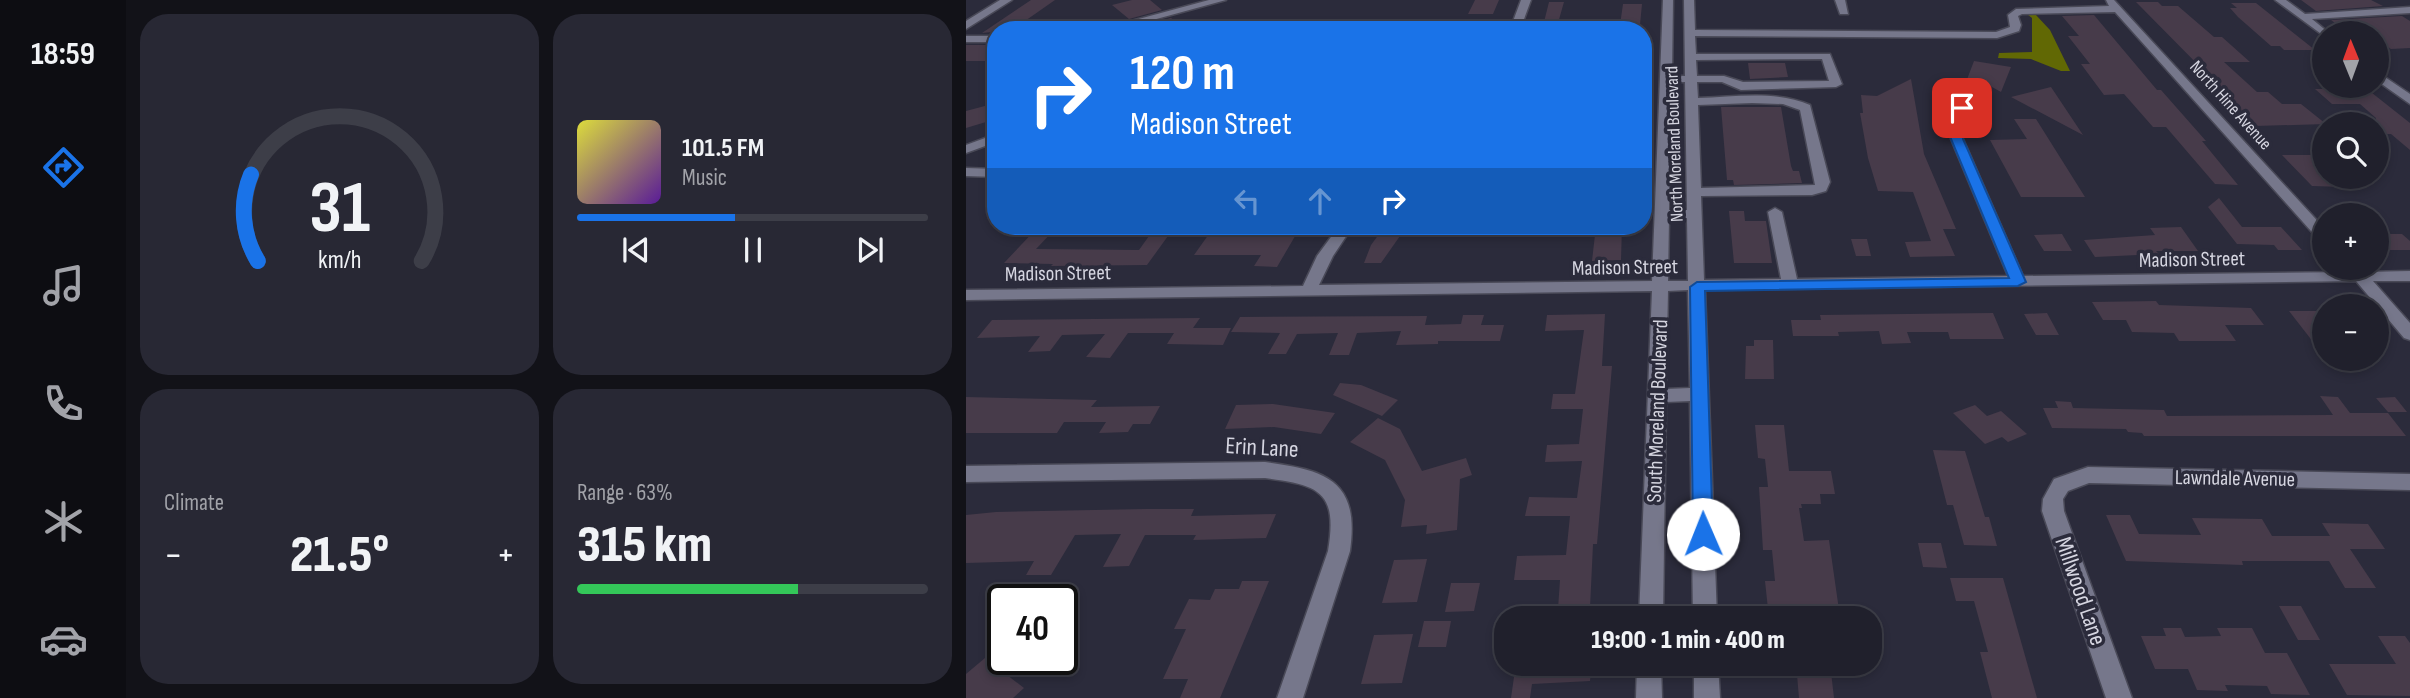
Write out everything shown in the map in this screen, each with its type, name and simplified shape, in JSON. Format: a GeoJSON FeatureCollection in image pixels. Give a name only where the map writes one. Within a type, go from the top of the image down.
{"type":"FeatureCollection","features":[{"type":"Feature","properties":{"kind":"street"},"geometry":{"type":"LineString","coordinates":[[966,26],[1007,0]]}},
{"type":"Feature","properties":{"kind":"street"},"geometry":{"type":"LineString","coordinates":[[1135,21],[1207,1],[1221,0]]}},
{"type":"Feature","properties":{"kind":"street"},"geometry":{"type":"LineString","coordinates":[[1518,21],[1526,0]]}},
{"type":"Feature","properties":{"kind":"street","name":"North Moreland Boulevard"},"geometry":{"type":"LineString","coordinates":[[1661,287],[1668,0]]}},
{"type":"Feature","properties":{"kind":"street","name":"North Moreland Boulevard"},"geometry":{"type":"LineString","coordinates":[[1689,0],[1697,287]]}},
{"type":"Feature","properties":{"kind":"street"},"geometry":{"type":"LineString","coordinates":[[1840,0],[1848,7]]}},
{"type":"Feature","properties":{"kind":"street"},"geometry":{"type":"LineString","coordinates":[[2280,0],[2312,24]]}},
{"type":"Feature","properties":{"kind":"street"},"geometry":{"type":"LineString","coordinates":[[1691,33],[1997,35],[2015,29],[2013,15],[2020,10],[2113,4]]}},
{"type":"Feature","properties":{"kind":"street","name":"North Hine Avenue"},"geometry":{"type":"LineString","coordinates":[[2113,4],[2312,224]]}},
{"type":"Feature","properties":{"kind":"street"},"geometry":{"type":"LineString","coordinates":[[2302,17],[2410,10]]}},
{"type":"Feature","properties":{"kind":"street"},"geometry":{"type":"LineString","coordinates":[[966,39],[987,39]]}},
{"type":"Feature","properties":{"kind":"street"},"geometry":{"type":"LineString","coordinates":[[1665,79],[1724,79],[1741,86],[1795,71],[1826,56],[1836,84],[1795,71],[1691,57]]}},
{"type":"Feature","properties":{"kind":"street"},"geometry":{"type":"LineString","coordinates":[[2389,83],[2408,97]]}},
{"type":"Feature","properties":{"kind":"street"},"geometry":{"type":"LineString","coordinates":[[1692,102],[1775,101],[1800,104],[1806,108],[1823,182],[1821,188],[1812,191],[1695,192]]}},
{"type":"Feature","properties":{"kind":"street"},"geometry":{"type":"LineString","coordinates":[[1967,104],[1955,119],[1957,139],[2018,282]]}},
{"type":"Feature","properties":{"kind":"street"},"geometry":{"type":"LineString","coordinates":[[966,149],[987,141]]}},
{"type":"Feature","properties":{"kind":"street"},"geometry":{"type":"LineString","coordinates":[[966,172],[987,173]]}},
{"type":"Feature","properties":{"kind":"street"},"geometry":{"type":"LineString","coordinates":[[1775,212],[1782,254],[1791,285]]}},
{"type":"Feature","properties":{"kind":"street"},"geometry":{"type":"LineString","coordinates":[[1662,214],[1696,214]]}},
{"type":"Feature","properties":{"kind":"street"},"geometry":{"type":"LineString","coordinates":[[1308,291],[1325,256],[1340,235]]}},
{"type":"Feature","properties":{"kind":"street","name":"Madison Street"},"geometry":{"type":"LineString","coordinates":[[966,295],[2018,282],[2312,273]]}},
{"type":"Feature","properties":{"kind":"street","name":"Madison Street"},"geometry":{"type":"LineString","coordinates":[[2389,274],[2410,276]]}},
{"type":"Feature","properties":{"kind":"street"},"geometry":{"type":"LineString","coordinates":[[2363,280],[2410,334]]}},
{"type":"Feature","properties":{"kind":"street","name":"South Moreland Boulevard"},"geometry":{"type":"LineString","coordinates":[[1651,606],[1661,287]]}},
{"type":"Feature","properties":{"kind":"street","name":"South Moreland Boulevard"},"geometry":{"type":"LineString","coordinates":[[1697,287],[1705,606]]}},
{"type":"Feature","properties":{"kind":"street"},"geometry":{"type":"LineString","coordinates":[[1657,396],[1700,394]]}},
{"type":"Feature","properties":{"kind":"street","name":"Erin Lane"},"geometry":{"type":"LineString","coordinates":[[966,474],[1265,470],[1292,471],[1314,478],[1334,494],[1342,509],[1345,531],[1338,560],[1290,698]]}},
{"type":"Feature","properties":{"kind":"street","name":"Lawndale Avenue"},"geometry":{"type":"LineString","coordinates":[[2061,485],[2088,475],[2410,482]]}},
{"type":"Feature","properties":{"kind":"street","name":"Millwood Lane"},"geometry":{"type":"LineString","coordinates":[[2061,485],[2053,499],[2053,511],[2119,698]]}},
{"type":"Feature","properties":{"kind":"street"},"geometry":{"type":"LineString","coordinates":[[1648,698],[1649,676]]}},
{"type":"Feature","properties":{"kind":"street"},"geometry":{"type":"LineString","coordinates":[[1706,676],[1707,698]]}},
{"type":"Feature","properties":{"kind":"shaded area"},"geometry":{"type":"Polygon","coordinates":[[[2027,14],[2035,14],[2050,30],[2070,71],[2061,71],[2031,59],[1998,58],[1999,53],[2032,52],[2032,18],[2027,14]]]}},
{"type":"Feature","properties":{"kind":"building"},"geometry":{"type":"Polygon","coordinates":[[[1031,0],[1055,0],[1025,21],[1000,21],[1031,0]]]}},
{"type":"Feature","properties":{"kind":"building"},"geometry":{"type":"Polygon","coordinates":[[[1132,0],[1150,0],[1162,10],[1129,19],[1112,5],[1132,0]]]}},
{"type":"Feature","properties":{"kind":"building"},"geometry":{"type":"Polygon","coordinates":[[[1475,0],[1499,0],[1493,14],[1468,14],[1475,0]]]}},
{"type":"Feature","properties":{"kind":"building"},"geometry":{"type":"Polygon","coordinates":[[[2301,0],[2371,0],[2383,6],[2316,11],[2301,0]]]}},
{"type":"Feature","properties":{"kind":"building"},"geometry":{"type":"Polygon","coordinates":[[[1549,2],[1564,2],[1559,21],[1544,21],[1549,2]]]}},
{"type":"Feature","properties":{"kind":"building"},"geometry":{"type":"Polygon","coordinates":[[[2136,2],[2178,6],[2214,37],[2222,37],[2250,62],[2224,62],[2257,92],[2268,92],[2282,104],[2301,104],[2312,113],[2312,124],[2255,126],[2206,78],[2211,78],[2136,2]]]}},
{"type":"Feature","properties":{"kind":"building"},"geometry":{"type":"Polygon","coordinates":[[[2231,3],[2256,3],[2312,50],[2284,50],[2280,46],[2271,46],[2230,8],[2237,8],[2231,3]]]}},
{"type":"Feature","properties":{"kind":"building"},"geometry":{"type":"Polygon","coordinates":[[[1623,4],[1642,4],[1640,21],[1621,21],[1623,4]]]}},
{"type":"Feature","properties":{"kind":"building"},"geometry":{"type":"Polygon","coordinates":[[[2094,15],[2157,90],[2161,90],[2206,141],[2202,141],[2238,185],[2215,184],[2166,127],[2153,127],[2124,94],[2104,95],[2081,64],[2090,64],[2068,36],[2079,36],[2062,16],[2094,15]]]}},
{"type":"Feature","properties":{"kind":"building"},"geometry":{"type":"Polygon","coordinates":[[[2402,16],[2410,21],[2410,48],[2389,48],[2389,21],[2331,20],[2402,16]]]}},
{"type":"Feature","properties":{"kind":"building"},"geometry":{"type":"Polygon","coordinates":[[[966,45],[987,45],[987,61],[966,61],[966,45]]]}},
{"type":"Feature","properties":{"kind":"building"},"geometry":{"type":"Polygon","coordinates":[[[1974,61],[2011,67],[2001,92],[1983,82],[1966,82],[1974,61]]]}},
{"type":"Feature","properties":{"kind":"building"},"geometry":{"type":"Polygon","coordinates":[[[1748,63],[1785,63],[1788,77],[1750,79],[1748,63]]]}},
{"type":"Feature","properties":{"kind":"building"},"geometry":{"type":"Polygon","coordinates":[[[1911,79],[1924,154],[1956,229],[1943,229],[1955,256],[1910,257],[1905,242],[1931,241],[1913,192],[1878,191],[1868,158],[1860,113],[1863,113],[1861,95],[1877,96],[1911,79]]]}},
{"type":"Feature","properties":{"kind":"building"},"geometry":{"type":"Polygon","coordinates":[[[2051,87],[2083,135],[2011,97],[2051,87]]]}},
{"type":"Feature","properties":{"kind":"building"},"geometry":{"type":"Polygon","coordinates":[[[2325,98],[2378,98],[2410,123],[2410,150],[2389,134],[2389,112],[2369,112],[2360,104],[2332,104],[2325,98]]]}},
{"type":"Feature","properties":{"kind":"building"},"geometry":{"type":"Polygon","coordinates":[[[987,105],[987,122],[966,128],[966,111],[987,105]]]}},
{"type":"Feature","properties":{"kind":"building"},"geometry":{"type":"Polygon","coordinates":[[[1721,107],[1781,107],[1791,166],[1793,171],[1799,171],[1802,183],[1734,185],[1733,180],[1727,180],[1721,107]]]}},
{"type":"Feature","properties":{"kind":"building"},"geometry":{"type":"Polygon","coordinates":[[[2014,119],[2036,119],[2085,197],[2021,197],[1990,140],[2027,139],[2014,119]]]}},
{"type":"Feature","properties":{"kind":"building"},"geometry":{"type":"Polygon","coordinates":[[[2282,155],[2312,155],[2312,186],[2282,155]]]}},
{"type":"Feature","properties":{"kind":"building"},"geometry":{"type":"Polygon","coordinates":[[[2219,198],[2242,227],[2281,227],[2302,250],[2278,250],[2274,245],[2237,244],[2208,207],[2219,198]]]}},
{"type":"Feature","properties":{"kind":"building"},"geometry":{"type":"Polygon","coordinates":[[[1729,211],[1744,211],[1745,221],[1766,221],[1772,263],[1734,263],[1729,211]]]}},
{"type":"Feature","properties":{"kind":"building"},"geometry":{"type":"Polygon","coordinates":[[[2181,227],[2198,251],[2156,251],[2159,254],[2095,257],[2084,240],[2155,235],[2150,228],[2181,227]]]}},
{"type":"Feature","properties":{"kind":"building"},"geometry":{"type":"Polygon","coordinates":[[[2062,234],[2072,251],[2044,251],[2034,235],[2062,234]]]}},
{"type":"Feature","properties":{"kind":"building"},"geometry":{"type":"Polygon","coordinates":[[[2389,234],[2402,234],[2410,241],[2410,250],[2389,250],[2389,234]]]}},
{"type":"Feature","properties":{"kind":"building"},"geometry":{"type":"Polygon","coordinates":[[[1030,235],[1049,235],[1036,249],[1139,250],[1149,236],[1168,236],[1147,265],[1051,266],[1053,264],[1004,263],[1030,235]]]}},
{"type":"Feature","properties":{"kind":"building"},"geometry":{"type":"Polygon","coordinates":[[[1208,235],[1296,235],[1277,267],[1254,266],[1261,255],[1194,255],[1208,235]]]}},
{"type":"Feature","properties":{"kind":"building"},"geometry":{"type":"Polygon","coordinates":[[[1378,235],[1401,235],[1381,263],[1364,263],[1378,235]]]}},
{"type":"Feature","properties":{"kind":"building"},"geometry":{"type":"Polygon","coordinates":[[[1595,235],[1622,235],[1621,260],[1592,261],[1595,235]]]}},
{"type":"Feature","properties":{"kind":"building"},"geometry":{"type":"Polygon","coordinates":[[[1851,239],[1867,239],[1871,256],[1856,256],[1851,239]]]}},
{"type":"Feature","properties":{"kind":"building"},"geometry":{"type":"Polygon","coordinates":[[[2156,301],[2159,305],[2251,308],[2264,325],[2225,325],[2236,341],[2179,341],[2174,333],[2132,332],[2126,320],[2103,320],[2092,302],[2156,301]]]}},
{"type":"Feature","properties":{"kind":"building"},"geometry":{"type":"Polygon","coordinates":[[[2289,311],[2312,311],[2312,341],[2289,311]]]}},
{"type":"Feature","properties":{"kind":"building"},"geometry":{"type":"Polygon","coordinates":[[[1993,313],[2004,339],[1950,339],[1948,332],[1907,332],[1911,343],[1882,344],[1879,331],[1838,332],[1839,336],[1793,336],[1791,320],[1821,320],[1820,315],[1993,313]]]}},
{"type":"Feature","properties":{"kind":"building"},"geometry":{"type":"Polygon","coordinates":[[[2047,313],[2059,335],[2036,335],[2024,314],[2047,313]]]}},
{"type":"Feature","properties":{"kind":"building"},"geometry":{"type":"Polygon","coordinates":[[[1605,314],[1602,366],[1612,366],[1597,544],[1593,544],[1590,606],[1558,606],[1560,580],[1514,580],[1517,556],[1566,555],[1570,516],[1525,516],[1529,497],[1577,498],[1582,461],[1545,462],[1547,445],[1579,444],[1583,409],[1551,409],[1553,394],[1575,394],[1584,330],[1545,331],[1547,315],[1605,314]]]}},
{"type":"Feature","properties":{"kind":"building"},"geometry":{"type":"Polygon","coordinates":[[[1463,315],[1484,315],[1481,325],[1504,325],[1500,341],[1438,341],[1438,344],[1396,345],[1401,331],[1357,333],[1349,355],[1329,355],[1338,333],[1297,334],[1286,354],[1268,354],[1280,333],[1231,332],[1240,317],[1427,316],[1425,325],[1461,324],[1463,315]]]}},
{"type":"Feature","properties":{"kind":"building"},"geometry":{"type":"Polygon","coordinates":[[[1200,318],[1193,328],[1231,328],[1223,345],[1167,344],[1174,333],[1128,333],[1110,358],[1086,357],[1105,334],[1062,335],[1050,351],[1028,352],[1040,336],[977,338],[992,320],[1200,318]]]}},
{"type":"Feature","properties":{"kind":"building"},"geometry":{"type":"Polygon","coordinates":[[[1754,340],[1773,340],[1774,379],[1745,379],[1746,346],[1754,346],[1754,340]]]}},
{"type":"Feature","properties":{"kind":"building"},"geometry":{"type":"Polygon","coordinates":[[[1340,383],[1361,385],[1398,400],[1382,416],[1333,395],[1340,383]]]}},
{"type":"Feature","properties":{"kind":"building"},"geometry":{"type":"Polygon","coordinates":[[[2320,396],[2338,397],[2350,413],[2388,413],[2406,436],[2144,436],[2126,429],[2052,428],[2043,408],[2058,408],[2055,401],[2071,402],[2073,408],[2164,410],[2167,416],[2333,415],[2320,396]]]}},
{"type":"Feature","properties":{"kind":"building"},"geometry":{"type":"Polygon","coordinates":[[[966,397],[1097,400],[1091,407],[1160,406],[1150,424],[1133,424],[1128,432],[1099,433],[1106,422],[1064,422],[1057,433],[966,433],[966,397]]]}},
{"type":"Feature","properties":{"kind":"building"},"geometry":{"type":"Polygon","coordinates":[[[2395,397],[2407,412],[2388,412],[2376,398],[2395,397]]]}},
{"type":"Feature","properties":{"kind":"building"},"geometry":{"type":"Polygon","coordinates":[[[1273,404],[1335,413],[1321,434],[1274,427],[1225,429],[1236,405],[1273,404]]]}},
{"type":"Feature","properties":{"kind":"building"},"geometry":{"type":"Polygon","coordinates":[[[1975,405],[1987,416],[2001,411],[2027,434],[2008,442],[2002,437],[1985,444],[1953,413],[1975,405]]]}},
{"type":"Feature","properties":{"kind":"building"},"geometry":{"type":"Polygon","coordinates":[[[1378,418],[1400,429],[1422,471],[1466,458],[1472,475],[1460,479],[1457,530],[1426,534],[1427,525],[1401,527],[1405,500],[1385,460],[1350,442],[1378,418]]]}},
{"type":"Feature","properties":{"kind":"building"},"geometry":{"type":"Polygon","coordinates":[[[1755,425],[1784,425],[1789,471],[1831,471],[1835,494],[1820,494],[1821,504],[1801,504],[1802,508],[1799,508],[1804,541],[1829,540],[1838,606],[1768,606],[1765,581],[1775,581],[1772,550],[1763,550],[1759,487],[1768,487],[1765,459],[1758,458],[1755,425]]]}},
{"type":"Feature","properties":{"kind":"building"},"geometry":{"type":"Polygon","coordinates":[[[1933,450],[1965,451],[1985,517],[1989,517],[1997,546],[1964,545],[1953,505],[1947,505],[1933,450]]]}},
{"type":"Feature","properties":{"kind":"building"},"geometry":{"type":"Polygon","coordinates":[[[1194,509],[1191,516],[1276,514],[1266,538],[1193,540],[1196,535],[1145,535],[1129,566],[1103,567],[1121,534],[1075,535],[1051,575],[1026,575],[1034,561],[966,563],[966,515],[1194,509]]]}},
{"type":"Feature","properties":{"kind":"building"},"geometry":{"type":"Polygon","coordinates":[[[2106,515],[2130,515],[2139,534],[2201,535],[2192,518],[2262,519],[2272,536],[2330,536],[2322,523],[2368,524],[2385,549],[2350,549],[2376,588],[2345,588],[2329,561],[2242,561],[2243,565],[2126,561],[2106,515]]]}},
{"type":"Feature","properties":{"kind":"building"},"geometry":{"type":"Polygon","coordinates":[[[1918,543],[1941,543],[1947,568],[1923,567],[1918,543]]]}},
{"type":"Feature","properties":{"kind":"building"},"geometry":{"type":"Polygon","coordinates":[[[1427,559],[1417,602],[1382,603],[1394,560],[1427,559]]]}},
{"type":"Feature","properties":{"kind":"building"},"geometry":{"type":"Polygon","coordinates":[[[1950,578],[2003,578],[2037,698],[1992,698],[1980,652],[1988,652],[1974,601],[1956,601],[1950,578]]]}},
{"type":"Feature","properties":{"kind":"building"},"geometry":{"type":"Polygon","coordinates":[[[1242,581],[1269,581],[1220,698],[1180,698],[1188,679],[1163,679],[1186,629],[1174,629],[1189,599],[1210,600],[1215,589],[1239,589],[1242,581]]]}},
{"type":"Feature","properties":{"kind":"building"},"geometry":{"type":"Polygon","coordinates":[[[1451,583],[1480,583],[1474,611],[1445,612],[1451,583]]]}},
{"type":"Feature","properties":{"kind":"building"},"geometry":{"type":"Polygon","coordinates":[[[2279,606],[2301,606],[2320,640],[2298,640],[2279,606]]]}},
{"type":"Feature","properties":{"kind":"building"},"geometry":{"type":"Polygon","coordinates":[[[1424,621],[1451,621],[1446,647],[1418,647],[1424,621]]]}},
{"type":"Feature","properties":{"kind":"building"},"geometry":{"type":"Polygon","coordinates":[[[2163,628],[2181,628],[2185,637],[2221,636],[2217,628],[2252,628],[2265,653],[2287,653],[2310,695],[2271,694],[2267,686],[2225,685],[2228,691],[2197,690],[2188,669],[2155,669],[2141,636],[2166,636],[2163,628]]]}},
{"type":"Feature","properties":{"kind":"building"},"geometry":{"type":"Polygon","coordinates":[[[1413,634],[1402,683],[1361,684],[1374,635],[1413,634]]]}},
{"type":"Feature","properties":{"kind":"building"},"geometry":{"type":"Polygon","coordinates":[[[2378,636],[2405,636],[2410,643],[2410,696],[2347,695],[2329,664],[2396,664],[2378,636]]]}},
{"type":"Feature","properties":{"kind":"building"},"geometry":{"type":"Polygon","coordinates":[[[985,658],[987,675],[1007,675],[1024,688],[1013,698],[966,698],[966,674],[985,658]]]}},
{"type":"Feature","properties":{"kind":"building"},"geometry":{"type":"Polygon","coordinates":[[[1514,676],[1591,676],[1590,681],[1532,684],[1530,698],[1511,698],[1514,676]]]}},
{"type":"Feature","properties":{"kind":"building"},"geometry":{"type":"Polygon","coordinates":[[[1797,676],[1831,676],[1834,698],[1799,698],[1797,676]]]}},
{"type":"Feature","properties":{"kind":"route"},"geometry":{"type":"LineString","coordinates":[[1703,534],[1697,287],[2018,282],[1957,139],[1955,119],[1962,108]]}}]}
